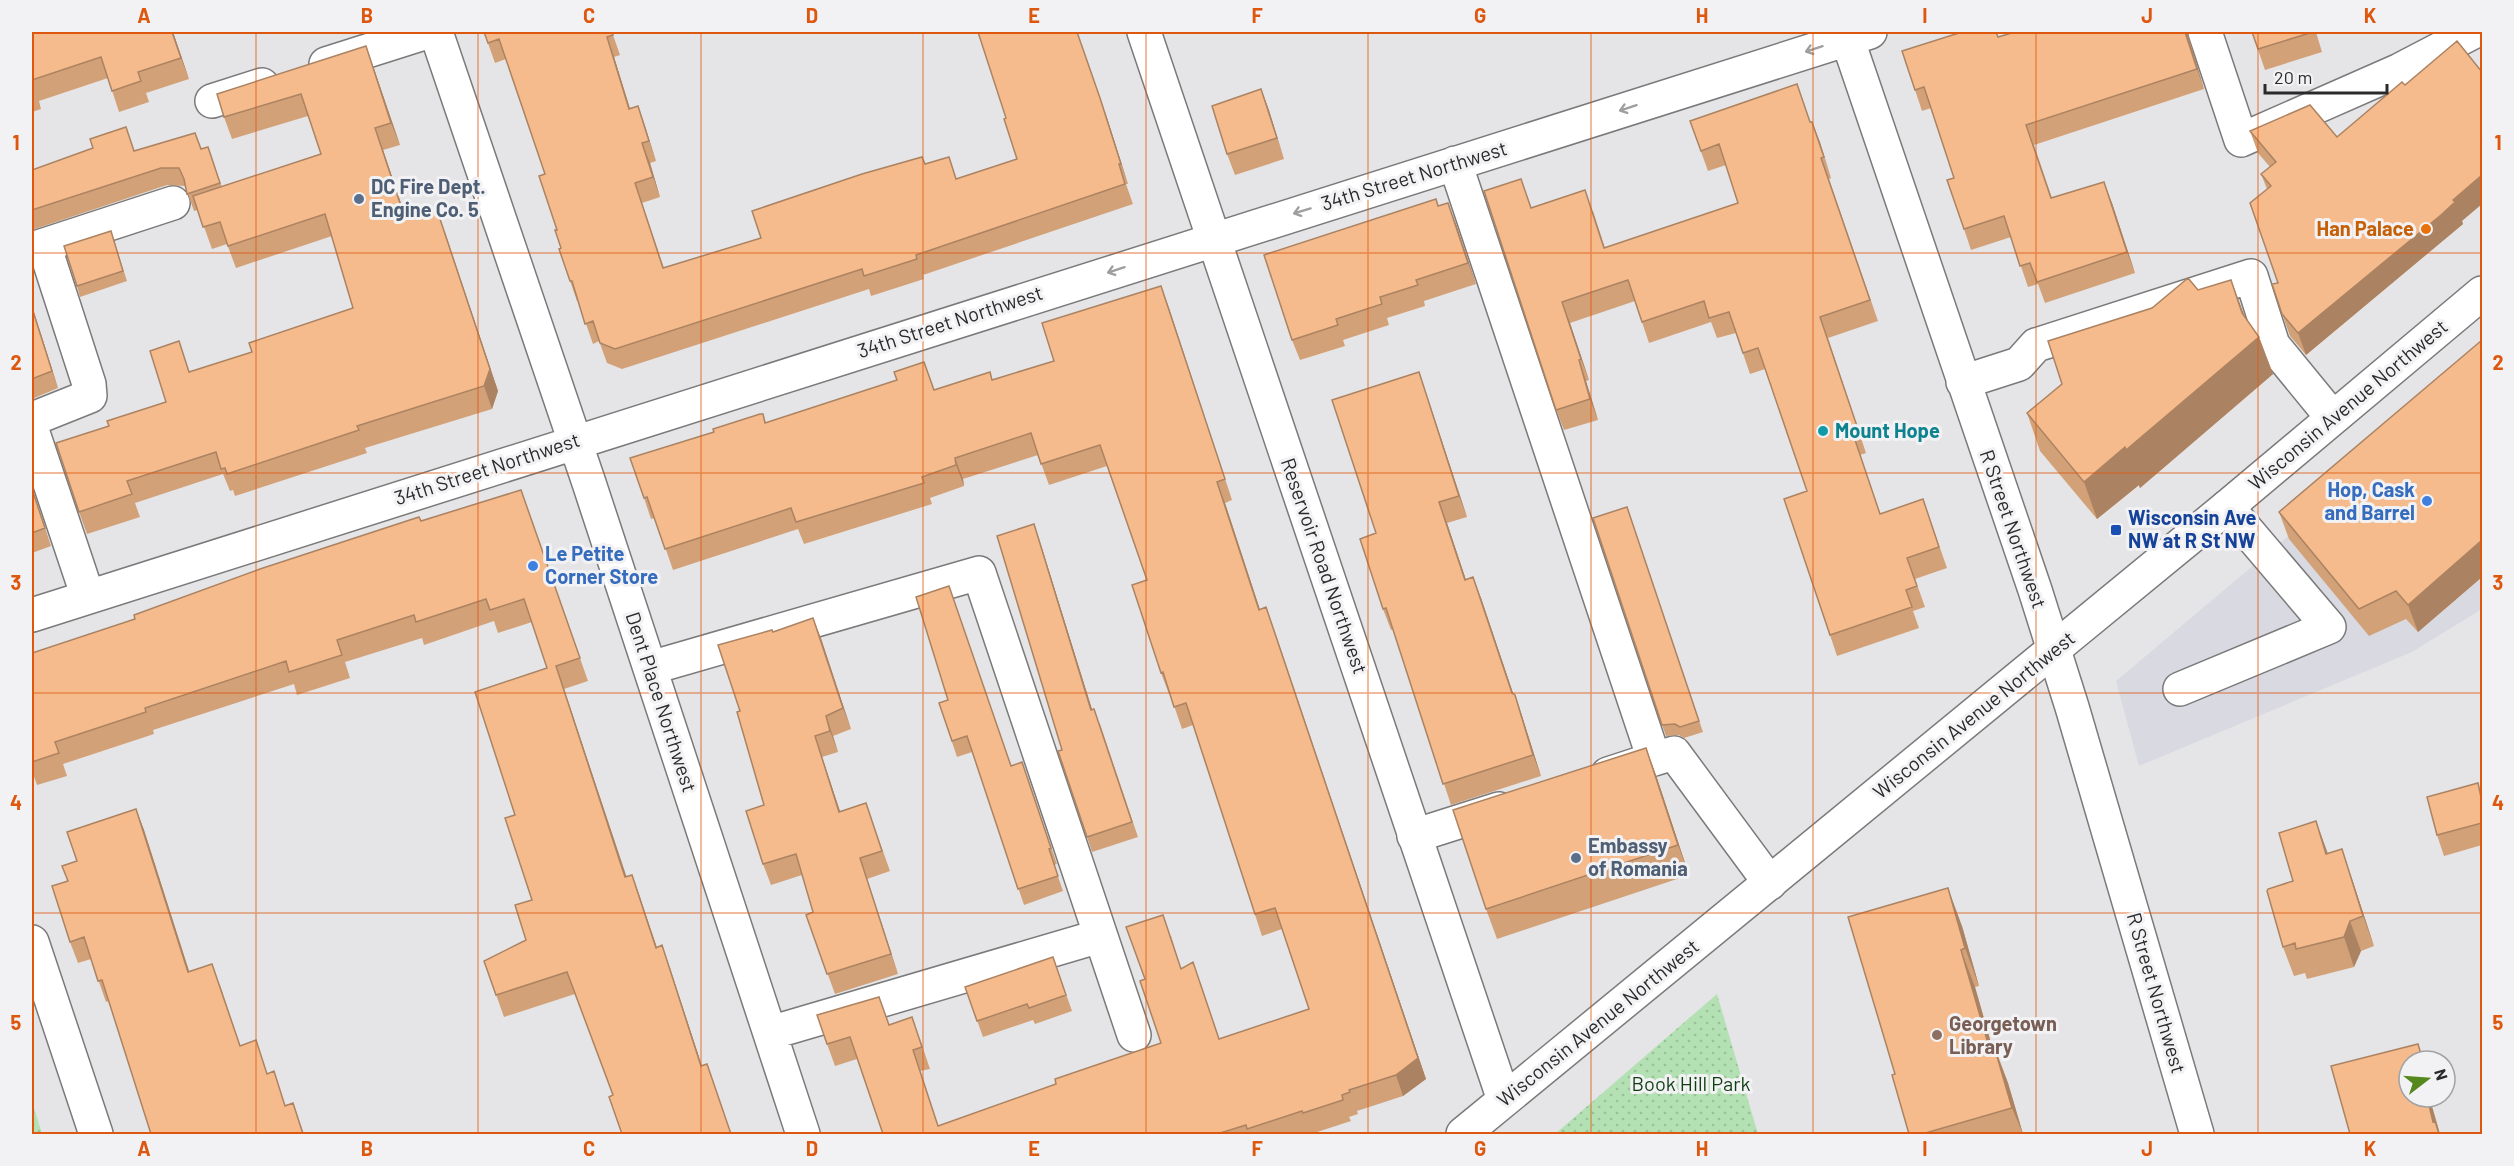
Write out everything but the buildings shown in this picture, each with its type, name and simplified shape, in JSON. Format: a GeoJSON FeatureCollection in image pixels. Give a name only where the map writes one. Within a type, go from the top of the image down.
{"type":"FeatureCollection","features":[{"type":"Feature","properties":{"kind":"street"},"geometry":{"type":"LineString","coordinates":[[212,101],[427,32]]}},
{"type":"Feature","properties":{"kind":"street","name":"Dent Place Northwest"},"geometry":{"type":"LineString","coordinates":[[436,32],[650,668],[803,1134]]}},
{"type":"Feature","properties":{"kind":"street","name":"Reservoir Road Northwest"},"geometry":{"type":"LineString","coordinates":[[1144,32],[1504,1100]]}},
{"type":"Feature","properties":{"kind":"street"},"geometry":{"type":"LineString","coordinates":[[2205,32],[2241,140],[2400,70],[2473,32]]}},
{"type":"Feature","properties":{"kind":"street","name":"34th Street Northwest"},"geometry":{"type":"LineString","coordinates":[[32,615],[1854,34]]}},
{"type":"Feature","properties":{"kind":"street","name":"R Street Northwest"},"geometry":{"type":"LineString","coordinates":[[1854,34],[1963,382],[2054,650],[2197,1134]]}},
{"type":"Feature","properties":{"kind":"street"},"geometry":{"type":"LineString","coordinates":[[1455,163],[1654,759]]}},
{"type":"Feature","properties":{"kind":"street"},"geometry":{"type":"LineString","coordinates":[[88,597],[32,428],[35,418],[90,396],[89,384],[38,247],[173,203]]}},
{"type":"Feature","properties":{"kind":"street"},"geometry":{"type":"LineString","coordinates":[[1963,382],[2019,364],[2036,345],[2251,276],[2273,345],[2332,417]]}},
{"type":"Feature","properties":{"kind":"street","name":"Wisconsin Avenue Northwest"},"geometry":{"type":"LineString","coordinates":[[1463,1134],[2228,507],[2332,417],[2482,293]]}},
{"type":"Feature","properties":{"kind":"street"},"geometry":{"type":"LineString","coordinates":[[2180,688],[2329,627],[2228,507]]}},
{"type":"Feature","properties":{"kind":"street"},"geometry":{"type":"LineString","coordinates":[[650,668],[979,573],[1134,1035]]}},
{"type":"Feature","properties":{"kind":"street"},"geometry":{"type":"LineString","coordinates":[[1577,784],[1674,753],[1770,883]]}},
{"type":"Feature","properties":{"kind":"street"},"geometry":{"type":"LineString","coordinates":[[1414,837],[1522,802]]}},
{"type":"Feature","properties":{"kind":"street"},"geometry":{"type":"LineString","coordinates":[[770,1034],[1100,936]]}},
{"type":"Feature","properties":{"kind":"street"},"geometry":{"type":"LineString","coordinates":[[32,942],[96,1134]]}},
{"type":"Feature","properties":{"kind":"shaded area"},"geometry":{"type":"Polygon","coordinates":[[[2482,373],[2482,609],[2412,652],[2139,766],[2116,681],[2482,373]]]}},
{"type":"Feature","properties":{"kind":"green space","name":"Book Hill Park"},"geometry":{"type":"Polygon","coordinates":[[[1717,994],[1758,1134],[1555,1134],[1717,994]]]}},
{"type":"Feature","properties":{"kind":"green space"},"geometry":{"type":"Polygon","coordinates":[[[32,1101],[42,1134],[32,1134],[32,1101]]]}},
{"type":"Feature","properties":{"kind":"place","name":"DC Fire Dept. Engine Co. 5"},"geometry":{"type":"Point","coordinates":[359,199]}},
{"type":"Feature","properties":{"kind":"place","name":"Han Palace"},"geometry":{"type":"Point","coordinates":[2426,229]}},
{"type":"Feature","properties":{"kind":"place","name":"Mount Hope"},"geometry":{"type":"Point","coordinates":[1823,431]}},
{"type":"Feature","properties":{"kind":"place","name":"Hop, Cask and Barrel"},"geometry":{"type":"Point","coordinates":[2427,501]}},
{"type":"Feature","properties":{"kind":"place","name":"Wisconsin Ave NW at R St NW"},"geometry":{"type":"Point","coordinates":[2116,530]}},
{"type":"Feature","properties":{"kind":"place","name":"Le Petite Corner Store"},"geometry":{"type":"Point","coordinates":[533,566]}},
{"type":"Feature","properties":{"kind":"place","name":"Embassy of Romania"},"geometry":{"type":"Point","coordinates":[1576,858]}},
{"type":"Feature","properties":{"kind":"place","name":"Georgetown Library"},"geometry":{"type":"Point","coordinates":[1937,1035]}}]}
